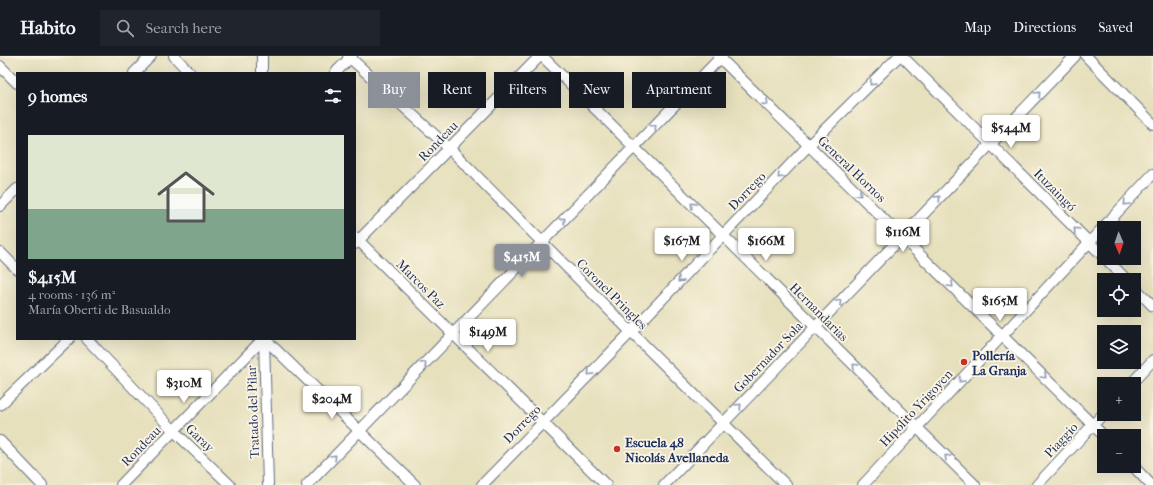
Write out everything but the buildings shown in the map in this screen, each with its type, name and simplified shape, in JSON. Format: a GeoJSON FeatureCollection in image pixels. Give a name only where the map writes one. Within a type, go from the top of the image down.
{"type":"FeatureCollection","features":[{"type":"Feature","properties":{"kind":"street"},"geometry":{"type":"LineString","coordinates":[[135,72],[151,56]]}},
{"type":"Feature","properties":{"kind":"street"},"geometry":{"type":"LineString","coordinates":[[174,56],[189,72]]}},
{"type":"Feature","properties":{"kind":"street"},"geometry":{"type":"LineString","coordinates":[[262,56],[262,72]]}},
{"type":"Feature","properties":{"kind":"street","name":"Hernandarias"},"geometry":{"type":"LineString","coordinates":[[541,56],[974,485]]}},
{"type":"Feature","properties":{"kind":"street","name":"Rondeau"},"geometry":{"type":"LineString","coordinates":[[356,240],[541,56]]}},
{"type":"Feature","properties":{"kind":"street","name":"Ituzaingó"},"geometry":{"type":"LineString","coordinates":[[901,56],[1097,251]]}},
{"type":"Feature","properties":{"kind":"street","name":"Dorrego"},"geometry":{"type":"LineString","coordinates":[[482,485],[809,146],[901,56]]}},
{"type":"Feature","properties":{"kind":"street","name":"Gobernador Sola"},"geometry":{"type":"LineString","coordinates":[[664,485],[1075,56]]}},
{"type":"Feature","properties":{"kind":"street"},"geometry":{"type":"LineString","coordinates":[[1086,56],[1153,124]]}},
{"type":"Feature","properties":{"kind":"street"},"geometry":{"type":"LineString","coordinates":[[336,72],[350,57]]}},
{"type":"Feature","properties":{"kind":"street","name":"Coronel Pringles"},"geometry":{"type":"LineString","coordinates":[[350,57],[449,148],[631,332],[786,485]]}},
{"type":"Feature","properties":{"kind":"street"},"geometry":{"type":"LineString","coordinates":[[306,485],[720,57]]}},
{"type":"Feature","properties":{"kind":"street","name":"General Hornos"},"geometry":{"type":"LineString","coordinates":[[720,57],[1097,429]]}},
{"type":"Feature","properties":{"kind":"street"},"geometry":{"type":"LineString","coordinates":[[0,66],[16,83]]}},
{"type":"Feature","properties":{"kind":"street","name":"Hipólito Yrigoyen"},"geometry":{"type":"LineString","coordinates":[[863,485],[1153,174]]}},
{"type":"Feature","properties":{"kind":"street"},"geometry":{"type":"LineString","coordinates":[[0,206],[16,191]]}},
{"type":"Feature","properties":{"kind":"street","name":"Marcos Paz"},"geometry":{"type":"LineString","coordinates":[[356,240],[606,485]]}},
{"type":"Feature","properties":{"kind":"street"},"geometry":{"type":"LineString","coordinates":[[0,252],[16,268]]}},
{"type":"Feature","properties":{"kind":"street","name":"Ituzaingó"},"geometry":{"type":"LineString","coordinates":[[1111,265],[1120,273]]}},
{"type":"Feature","properties":{"kind":"street"},"geometry":{"type":"LineString","coordinates":[[1141,294],[1153,306]]}},
{"type":"Feature","properties":{"kind":"street"},"geometry":{"type":"LineString","coordinates":[[0,406],[68,340]]}},
{"type":"Feature","properties":{"kind":"street","name":"Garay"},"geometry":{"type":"LineString","coordinates":[[88,340],[174,431],[230,485]]}},
{"type":"Feature","properties":{"kind":"street","name":"Rondeau"},"geometry":{"type":"LineString","coordinates":[[121,485],[263,340]]}},
{"type":"Feature","properties":{"kind":"street","name":"Tratado del Pilar"},"geometry":{"type":"LineString","coordinates":[[264,340],[268,485]]}},
{"type":"Feature","properties":{"kind":"street"},"geometry":{"type":"LineString","coordinates":[[265,340],[415,485]]}},
{"type":"Feature","properties":{"kind":"street"},"geometry":{"type":"LineString","coordinates":[[1137,377],[1153,360]]}},
{"type":"Feature","properties":{"kind":"street","name":"Piaggio"},"geometry":{"type":"LineString","coordinates":[[1037,485],[1097,421]]}},
{"type":"Feature","properties":{"kind":"street"},"geometry":{"type":"LineString","coordinates":[[0,441],[42,485]]}},
{"type":"Feature","properties":{"kind":"street"},"geometry":{"type":"LineString","coordinates":[[1140,473],[1151,485]]}},
{"type":"Feature","properties":{"kind":"place","name":"Pollería La Granja"},"geometry":{"type":"Point","coordinates":[964,362]}},
{"type":"Feature","properties":{"kind":"place","name":"Escuela 48 Nicolás Avellaneda"},"geometry":{"type":"Point","coordinates":[617,449]}}]}
